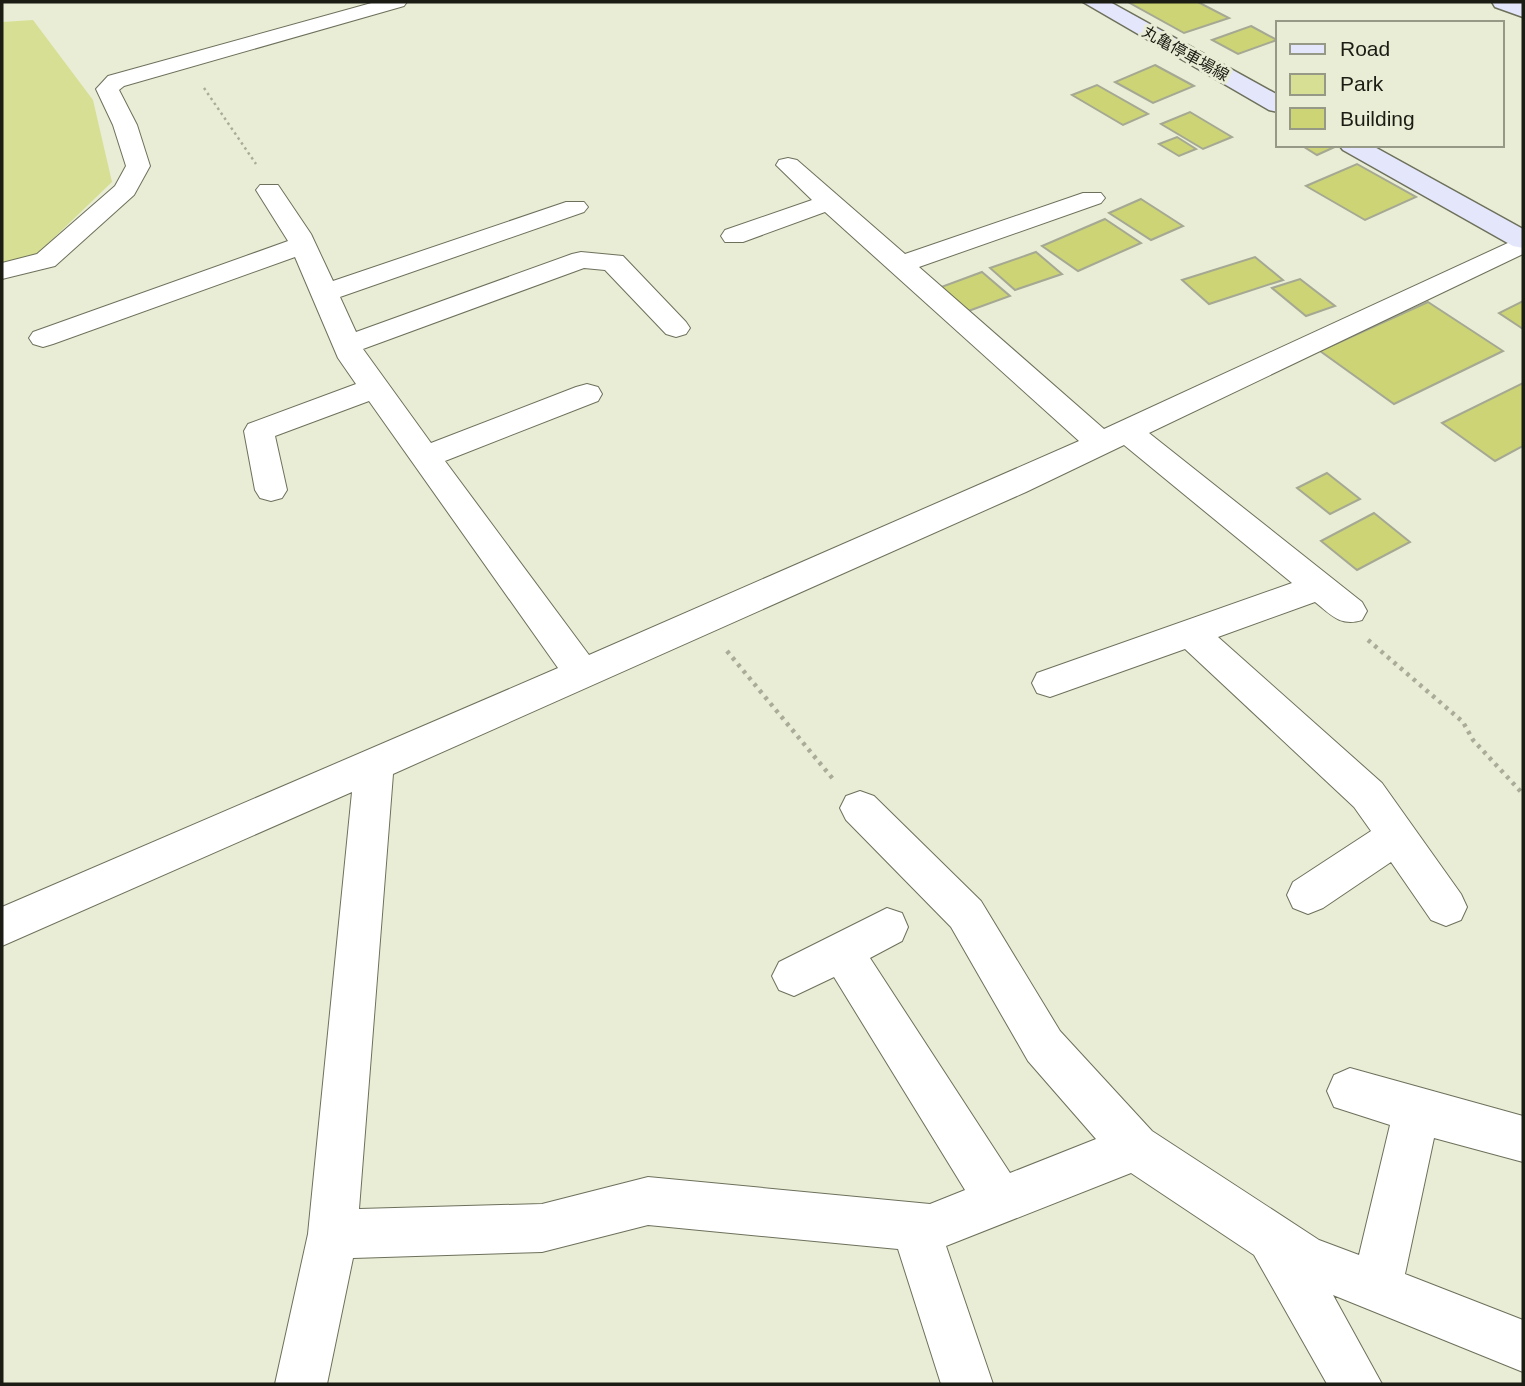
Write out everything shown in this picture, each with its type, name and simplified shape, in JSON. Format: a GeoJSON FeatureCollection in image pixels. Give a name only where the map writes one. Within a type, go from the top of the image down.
{"type":"FeatureCollection","features":[{"type":"Feature","properties":{"kind":"main road","name":"丸亀停車場線"},"geometry":{"type":"LineString","coordinates":[[1094,2],[1276,104]]}},
{"type":"Feature","properties":{"kind":"main road"},"geometry":{"type":"LineString","coordinates":[[1503,2],[1523,10]]}},
{"type":"Feature","properties":{"kind":"main road"},"geometry":{"type":"LineString","coordinates":[[1356,147],[1523,242]]}},
{"type":"Feature","properties":{"kind":"street"},"geometry":{"type":"LineString","coordinates":[[2,271],[46,260],[125,190],[138,166],[125,125],[107,89],[116,81],[186,62],[332,10],[397,2]]}},
{"type":"Feature","properties":{"kind":"street"},"geometry":{"type":"LineString","coordinates":[[788,165],[900,265],[947,321],[1113,437],[1350,611]]}},
{"type":"Feature","properties":{"kind":"street"},"geometry":{"type":"LineString","coordinates":[[269,190],[303,245],[347,345],[374,388],[583,674]]}},
{"type":"Feature","properties":{"kind":"street"},"geometry":{"type":"LineString","coordinates":[[900,265],[1032,230],[1092,198]]}},
{"type":"Feature","properties":{"kind":"street"},"geometry":{"type":"LineString","coordinates":[[733,236],[829,202]]}},
{"type":"Feature","properties":{"kind":"street"},"geometry":{"type":"LineString","coordinates":[[325,293],[575,207]]}},
{"type":"Feature","properties":{"kind":"street"},"geometry":{"type":"LineString","coordinates":[[2,927],[1015,484],[1523,242]]}},
{"type":"Feature","properties":{"kind":"street"},"geometry":{"type":"LineString","coordinates":[[43,338],[303,245]]}},
{"type":"Feature","properties":{"kind":"street"},"geometry":{"type":"LineString","coordinates":[[347,345],[581,260],[613,262],[676,328]]}},
{"type":"Feature","properties":{"kind":"street"},"geometry":{"type":"LineString","coordinates":[[271,490],[259,431],[374,388]]}},
{"type":"Feature","properties":{"kind":"street"},"geometry":{"type":"LineString","coordinates":[[424,457],[587,394]]}},
{"type":"Feature","properties":{"kind":"street"},"geometry":{"type":"LineString","coordinates":[[1051,683],[1320,587]]}},
{"type":"Feature","properties":{"kind":"street"},"geometry":{"type":"LineString","coordinates":[[1190,634],[1368,795],[1446,907]]}},
{"type":"Feature","properties":{"kind":"street"},"geometry":{"type":"LineString","coordinates":[[301,1384],[332,1234],[374,766]]}},
{"type":"Feature","properties":{"kind":"street"},"geometry":{"type":"LineString","coordinates":[[860,808],[966,914],[1044,1045],[1135,1148],[1303,1258],[1523,1346]]}},
{"type":"Feature","properties":{"kind":"street"},"geometry":{"type":"LineString","coordinates":[[1308,895],[1397,836]]}},
{"type":"Feature","properties":{"kind":"street"},"geometry":{"type":"LineString","coordinates":[[794,976],[887,927]]}},
{"type":"Feature","properties":{"kind":"street"},"geometry":{"type":"LineString","coordinates":[[842,951],[1000,1201]]}},
{"type":"Feature","properties":{"kind":"street"},"geometry":{"type":"LineString","coordinates":[[1350,1091],[1523,1139]]}},
{"type":"Feature","properties":{"kind":"street"},"geometry":{"type":"LineString","coordinates":[[1377,1287],[1417,1110]]}},
{"type":"Feature","properties":{"kind":"street"},"geometry":{"type":"LineString","coordinates":[[332,1234],[542,1228],[648,1201],[930,1228],[1135,1148]]}},
{"type":"Feature","properties":{"kind":"street"},"geometry":{"type":"LineString","coordinates":[[915,1226],[967,1384]]}},
{"type":"Feature","properties":{"kind":"street"},"geometry":{"type":"LineString","coordinates":[[1270,1237],[1356,1384]]}},
{"type":"Feature","properties":{"kind":"path"},"geometry":{"type":"LineString","coordinates":[[186,62],[224,119],[244,140],[269,190]]}},
{"type":"Feature","properties":{"kind":"path"},"geometry":{"type":"LineString","coordinates":[[1350,611],[1345,619],[1463,722],[1473,740],[1523,794]]}},
{"type":"Feature","properties":{"kind":"path"},"geometry":{"type":"LineString","coordinates":[[714,617],[723,631],[714,636],[860,808]]}},
{"type":"Feature","properties":{"kind":"green space"},"geometry":{"type":"Polygon","coordinates":[[[33,20],[93,100],[112,182],[35,256],[2,264],[2,22],[33,20]]]}},
{"type":"Feature","properties":{"kind":"building"},"geometry":{"type":"Polygon","coordinates":[[[1128,2],[1198,2],[1229,18],[1184,33],[1128,2]]]}},
{"type":"Feature","properties":{"kind":"building"},"geometry":{"type":"Polygon","coordinates":[[[1251,26],[1276,39],[1238,54],[1212,40],[1251,26]]]}},
{"type":"Feature","properties":{"kind":"building"},"geometry":{"type":"Polygon","coordinates":[[[1155,65],[1194,86],[1153,103],[1115,82],[1155,65]]]}},
{"type":"Feature","properties":{"kind":"building"},"geometry":{"type":"Polygon","coordinates":[[[1097,85],[1148,114],[1123,125],[1072,95],[1097,85]]]}},
{"type":"Feature","properties":{"kind":"building"},"geometry":{"type":"Polygon","coordinates":[[[1190,112],[1232,137],[1203,149],[1161,124],[1190,112]]]}},
{"type":"Feature","properties":{"kind":"building"},"geometry":{"type":"Polygon","coordinates":[[[1177,137],[1196,149],[1179,156],[1159,144],[1177,137]]]}},
{"type":"Feature","properties":{"kind":"building"},"geometry":{"type":"Polygon","coordinates":[[[1304,147],[1335,147],[1317,155],[1304,147]]]}},
{"type":"Feature","properties":{"kind":"building"},"geometry":{"type":"Polygon","coordinates":[[[1357,164],[1416,197],[1365,220],[1306,186],[1357,164]]]}},
{"type":"Feature","properties":{"kind":"building"},"geometry":{"type":"Polygon","coordinates":[[[1141,199],[1183,226],[1151,240],[1109,213],[1141,199]]]}},
{"type":"Feature","properties":{"kind":"building"},"geometry":{"type":"Polygon","coordinates":[[[1105,219],[1141,243],[1078,271],[1042,246],[1105,219]]]}},
{"type":"Feature","properties":{"kind":"building"},"geometry":{"type":"Polygon","coordinates":[[[1036,252],[1062,274],[1015,290],[990,268],[1036,252]]]}},
{"type":"Feature","properties":{"kind":"building"},"geometry":{"type":"Polygon","coordinates":[[[1255,257],[1283,280],[1209,304],[1182,280],[1255,257]]]}},
{"type":"Feature","properties":{"kind":"building"},"geometry":{"type":"Polygon","coordinates":[[[982,272],[1010,296],[960,314],[933,290],[982,272]]]}},
{"type":"Feature","properties":{"kind":"building"},"geometry":{"type":"Polygon","coordinates":[[[1300,279],[1335,306],[1306,316],[1272,288],[1300,279]]]}},
{"type":"Feature","properties":{"kind":"building"},"geometry":{"type":"Polygon","coordinates":[[[1523,301],[1523,329],[1499,313],[1523,301]]]}},
{"type":"Feature","properties":{"kind":"building"},"geometry":{"type":"Polygon","coordinates":[[[1428,302],[1503,351],[1394,404],[1320,351],[1428,302]]]}},
{"type":"Feature","properties":{"kind":"building"},"geometry":{"type":"Polygon","coordinates":[[[1523,383],[1523,446],[1495,461],[1442,423],[1523,383]]]}},
{"type":"Feature","properties":{"kind":"building"},"geometry":{"type":"Polygon","coordinates":[[[1327,473],[1360,499],[1330,514],[1297,488],[1327,473]]]}},
{"type":"Feature","properties":{"kind":"building"},"geometry":{"type":"Polygon","coordinates":[[[1374,513],[1410,542],[1357,570],[1321,541],[1374,513]]]}}]}
